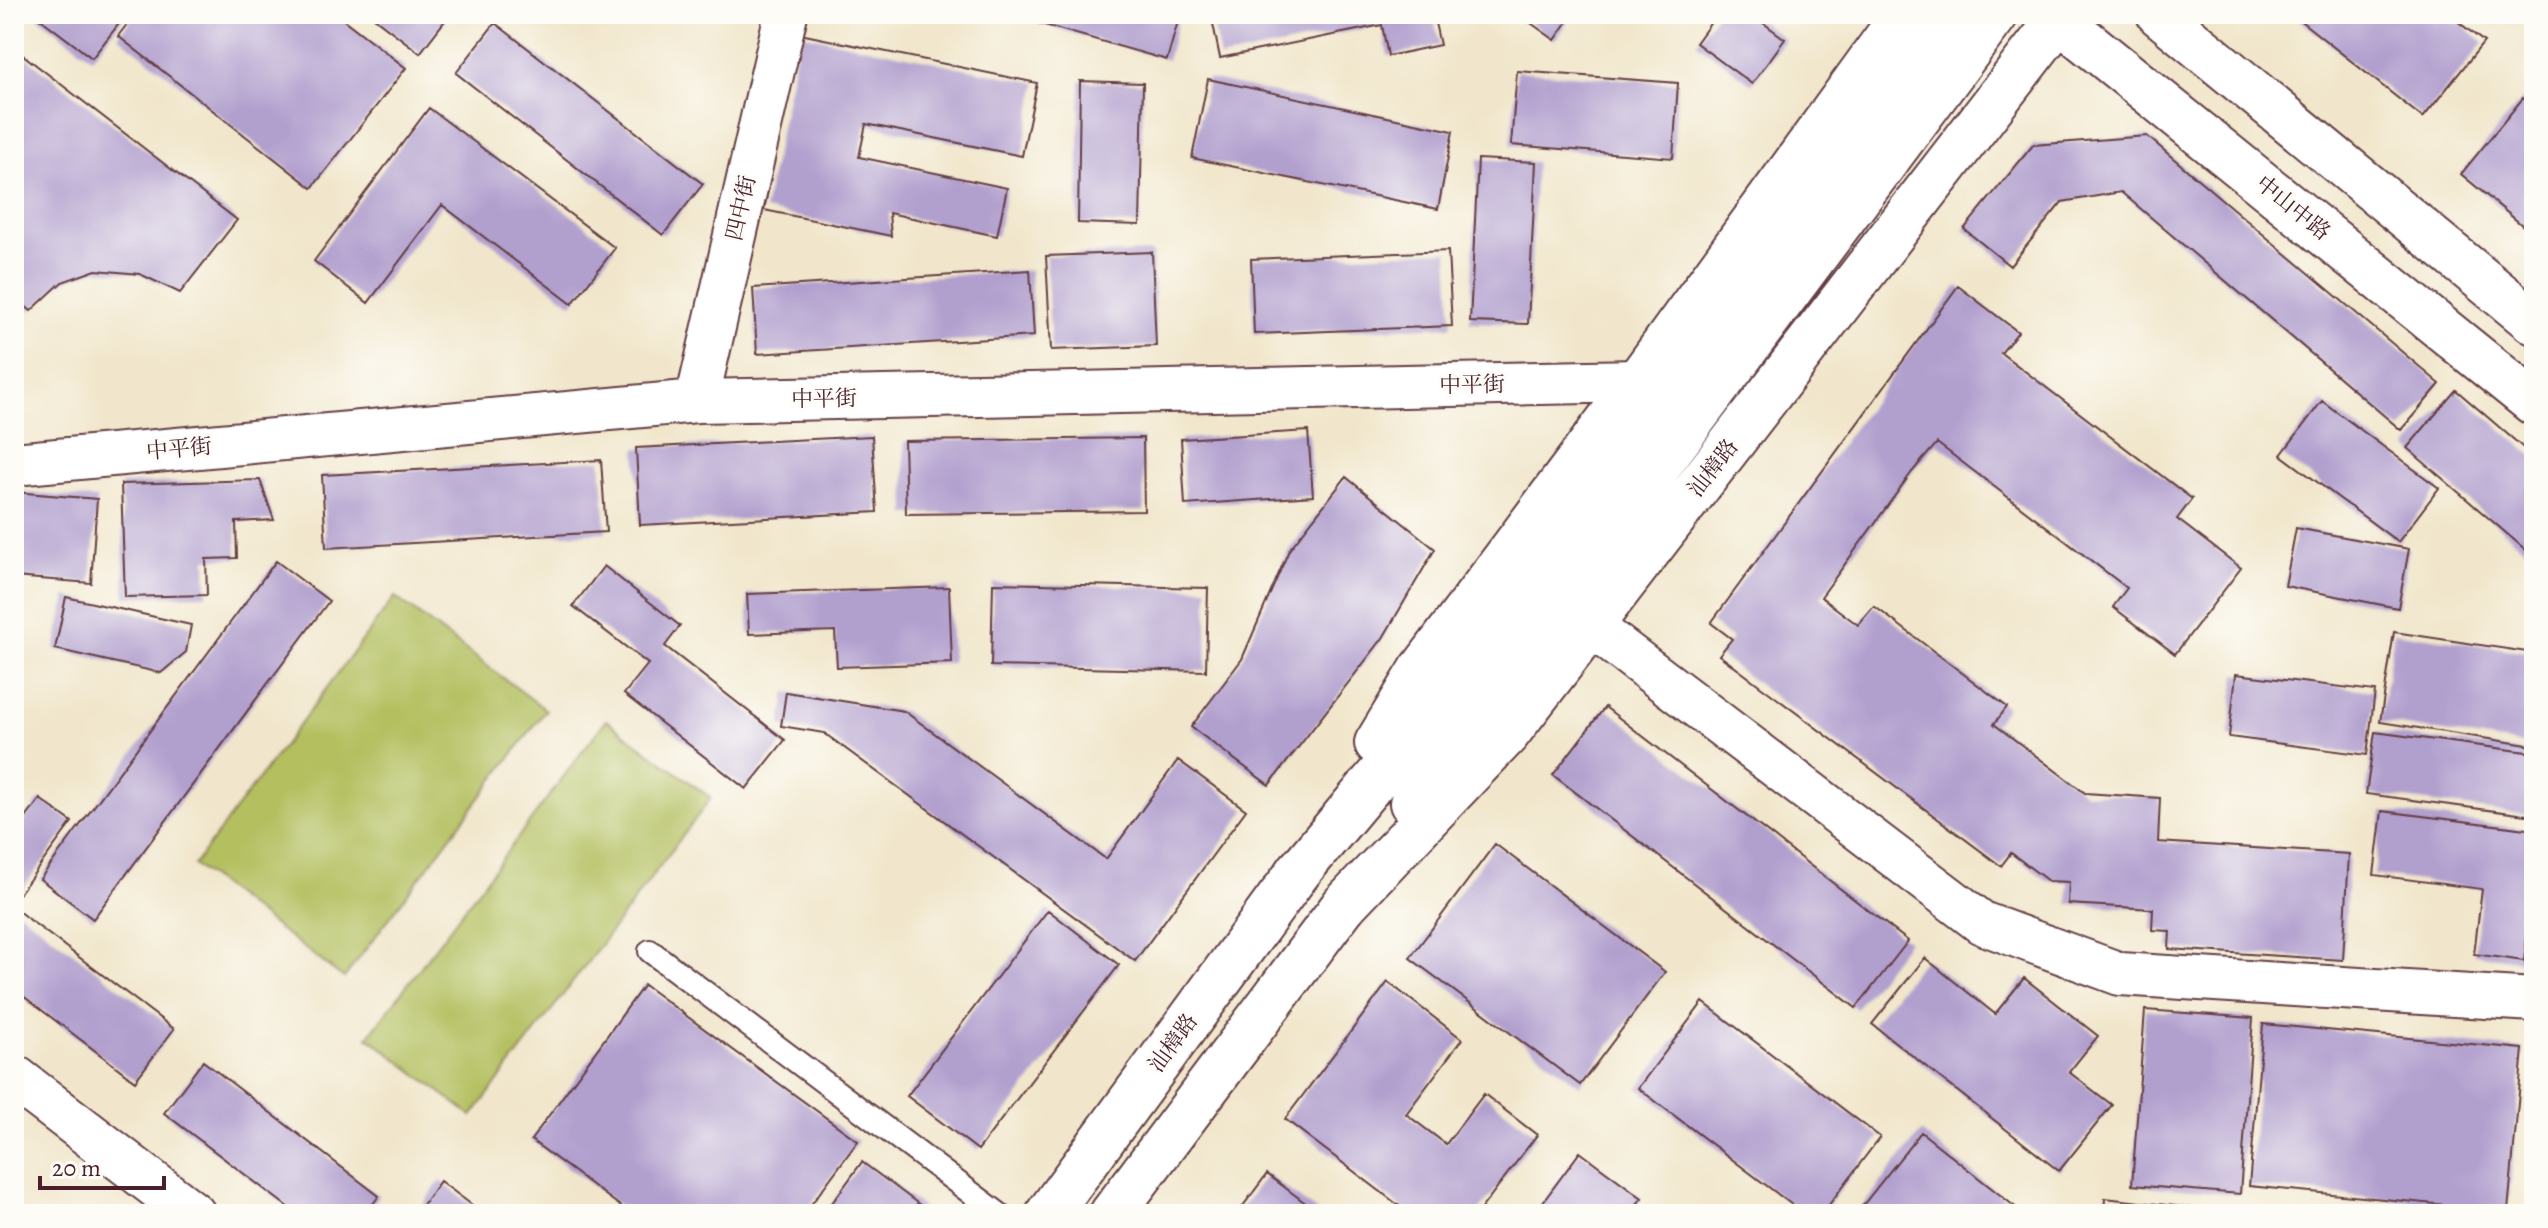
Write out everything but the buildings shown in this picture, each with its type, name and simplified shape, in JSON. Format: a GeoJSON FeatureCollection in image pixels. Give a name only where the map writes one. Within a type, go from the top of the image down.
{"type":"FeatureCollection","features":[{"type":"Feature","properties":{"kind":"street","name":"四中街"},"geometry":{"type":"LineString","coordinates":[[697,401],[786,14]]}},
{"type":"Feature","properties":{"kind":"street","name":"汕樟路"},"geometry":{"type":"LineString","coordinates":[[1048,1214],[1299,871],[1421,671],[1638,381],[1904,14]]}},
{"type":"Feature","properties":{"kind":"street","name":"汕樟路"},"geometry":{"type":"LineString","coordinates":[[1344,905],[1460,704],[1957,14]]}},
{"type":"Feature","properties":{"kind":"street","name":"汕樟路"},"geometry":{"type":"LineString","coordinates":[[1299,871],[1460,704],[1996,14]]}},
{"type":"Feature","properties":{"kind":"street"},"geometry":{"type":"LineString","coordinates":[[2159,14],[2534,322]]}},
{"type":"Feature","properties":{"kind":"street","name":"汕樟路"},"geometry":{"type":"LineString","coordinates":[[1112,1214],[1344,905],[1507,734],[2058,16]]}},
{"type":"Feature","properties":{"kind":"street","name":"中山中路"},"geometry":{"type":"LineString","coordinates":[[2058,16],[2534,403]]}},
{"type":"Feature","properties":{"kind":"street","name":"中平街"},"geometry":{"type":"LineString","coordinates":[[14,464],[697,401],[1638,381]]}},
{"type":"Feature","properties":{"kind":"street"},"geometry":{"type":"LineString","coordinates":[[1591,626],[1982,923],[2120,974],[2534,1000]]}},
{"type":"Feature","properties":{"kind":"street"},"geometry":{"type":"LineString","coordinates":[[14,1077],[193,1214]]}},
{"type":"Feature","properties":{"kind":"street"},"geometry":{"type":"LineString","coordinates":[[14,1103],[162,1214]]}},
{"type":"Feature","properties":{"kind":"lane"},"geometry":{"type":"LineString","coordinates":[[650,951],[999,1214]]}},
{"type":"Feature","properties":{"kind":"green space"},"geometry":{"type":"Polygon","coordinates":[[[395,597],[546,710],[344,978],[194,865],[395,597]]]}},
{"type":"Feature","properties":{"kind":"green space"},"geometry":{"type":"Polygon","coordinates":[[[606,720],[711,798],[472,1116],[368,1037],[606,720]]]}}]}
